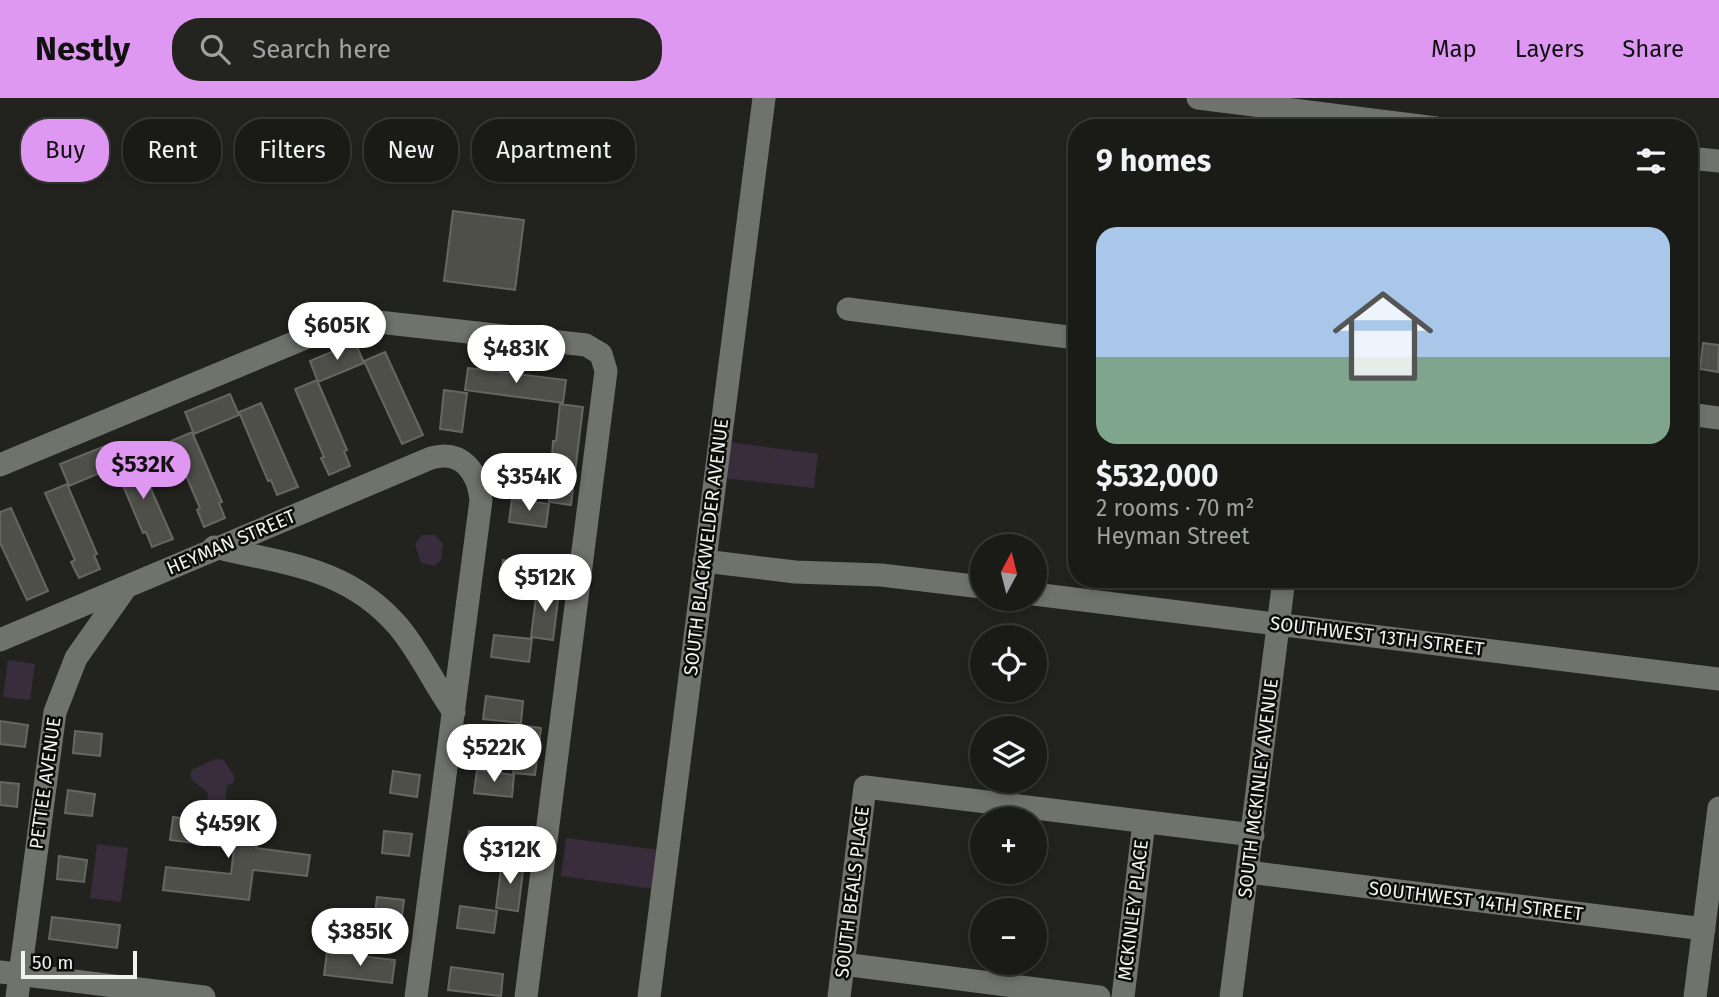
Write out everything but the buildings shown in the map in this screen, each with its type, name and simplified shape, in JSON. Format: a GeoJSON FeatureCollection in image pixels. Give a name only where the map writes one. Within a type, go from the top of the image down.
{"type":"FeatureCollection","features":[{"type":"Feature","properties":{"kind":"street","name":"SOUTH BLACKWELDER AVENUE"},"geometry":{"type":"LineString","coordinates":[[649,997],[764,98]]}},
{"type":"Feature","properties":{"kind":"street"},"geometry":{"type":"LineString","coordinates":[[1198,98],[1375,119]]}},
{"type":"Feature","properties":{"kind":"street"},"geometry":{"type":"LineString","coordinates":[[1698,159],[1719,161]]}},
{"type":"Feature","properties":{"kind":"street"},"geometry":{"type":"LineString","coordinates":[[848,309],[1068,337]]}},
{"type":"Feature","properties":{"kind":"street"},"geometry":{"type":"LineString","coordinates":[[0,465],[351,319],[586,345],[601,354],[606,371],[526,997]]}},
{"type":"Feature","properties":{"kind":"street"},"geometry":{"type":"LineString","coordinates":[[1698,415],[1719,418]]}},
{"type":"Feature","properties":{"kind":"street","name":"HEYMAN STREET"},"geometry":{"type":"LineString","coordinates":[[0,640],[431,458],[445,456],[463,461],[476,476],[481,500],[454,712]]}},
{"type":"Feature","properties":{"kind":"street"},"geometry":{"type":"LineString","coordinates":[[215,548],[304,565],[340,580],[370,599],[400,627],[454,712],[416,997]]}},
{"type":"Feature","properties":{"kind":"street"},"geometry":{"type":"LineString","coordinates":[[704,561],[803,573],[881,575],[970,586]]}},
{"type":"Feature","properties":{"kind":"street","name":"PETTEE AVENUE"},"geometry":{"type":"LineString","coordinates":[[12,981],[55,712],[76,658],[126,588]]}},
{"type":"Feature","properties":{"kind":"street","name":"SOUTH MCKINLEY AVENUE"},"geometry":{"type":"LineString","coordinates":[[1231,997],[1283,588]]}},
{"type":"Feature","properties":{"kind":"street","name":"SOUTHWEST 13TH STREET"},"geometry":{"type":"LineString","coordinates":[[1047,596],[1719,679]]}},
{"type":"Feature","properties":{"kind":"street","name":"SOUTH BEALS PLACE"},"geometry":{"type":"LineString","coordinates":[[839,997],[865,787],[1144,822]]}},
{"type":"Feature","properties":{"kind":"street"},"geometry":{"type":"LineString","coordinates":[[1695,997],[1719,807]]}},
{"type":"Feature","properties":{"kind":"street"},"geometry":{"type":"LineString","coordinates":[[1144,822],[1253,835]]}},
{"type":"Feature","properties":{"kind":"street","name":"MCKINLEY PLACE"},"geometry":{"type":"LineString","coordinates":[[1123,997],[1144,822]]}},
{"type":"Feature","properties":{"kind":"street","name":"SOUTHWEST 14TH STREET"},"geometry":{"type":"LineString","coordinates":[[1248,872],[1703,929]]}},
{"type":"Feature","properties":{"kind":"street"},"geometry":{"type":"LineString","coordinates":[[843,964],[1099,997]]}},
{"type":"Feature","properties":{"kind":"street"},"geometry":{"type":"LineString","coordinates":[[12,981],[202,997]]}},
{"type":"Feature","properties":{"kind":"shaded area"},"geometry":{"type":"Polygon","coordinates":[[[729,442],[818,454],[814,488],[725,478],[729,442]]]}},
{"type":"Feature","properties":{"kind":"shaded area"},"geometry":{"type":"Polygon","coordinates":[[[422,535],[435,535],[443,544],[441,560],[435,566],[421,563],[415,544],[422,535]]]}},
{"type":"Feature","properties":{"kind":"shaded area"},"geometry":{"type":"Polygon","coordinates":[[[8,660],[35,664],[30,700],[3,697],[8,660]]]}},
{"type":"Feature","properties":{"kind":"shaded area"},"geometry":{"type":"Polygon","coordinates":[[[216,759],[224,760],[234,776],[234,782],[227,786],[225,808],[206,806],[208,793],[191,779],[191,770],[216,759]]]}},
{"type":"Feature","properties":{"kind":"shaded area"},"geometry":{"type":"Polygon","coordinates":[[[566,838],[659,850],[654,889],[561,876],[566,838]]]}},
{"type":"Feature","properties":{"kind":"shaded area"},"geometry":{"type":"Polygon","coordinates":[[[97,844],[128,848],[121,902],[90,898],[97,844]]]}}]}
